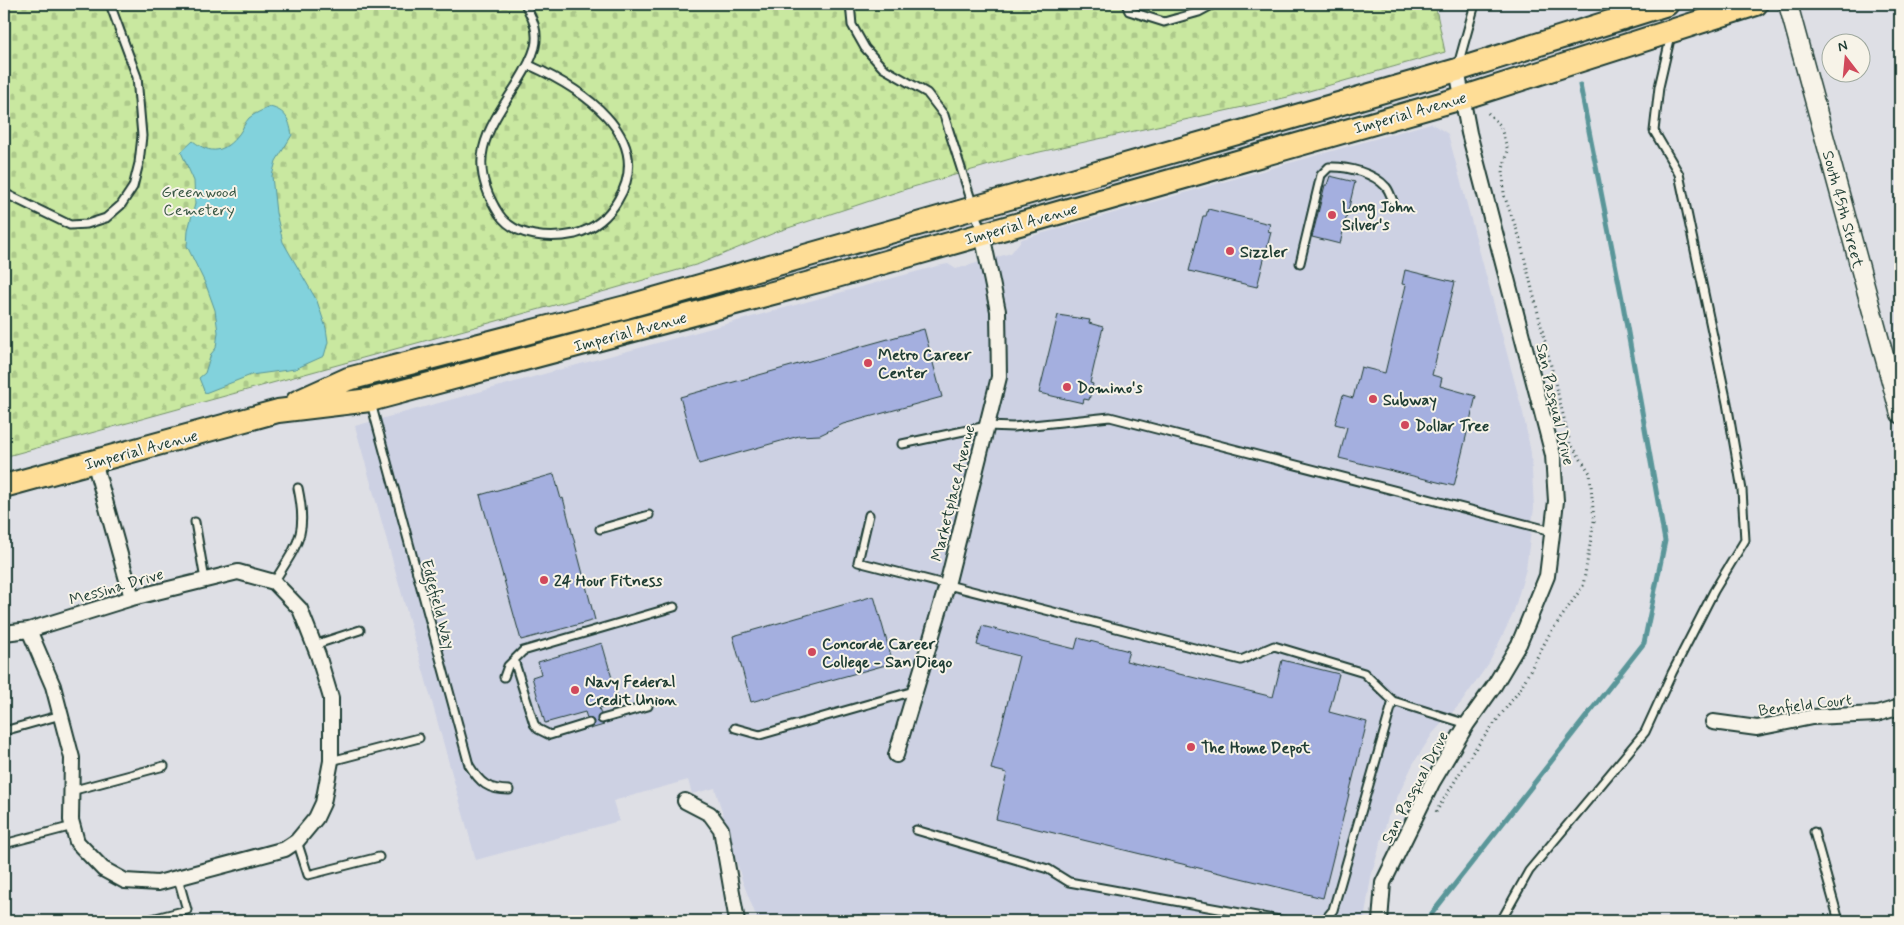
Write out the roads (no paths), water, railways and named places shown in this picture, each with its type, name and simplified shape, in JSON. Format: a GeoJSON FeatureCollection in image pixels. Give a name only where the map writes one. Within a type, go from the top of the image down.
{"type":"FeatureCollection","features":[{"type":"Feature","properties":{"kind":"main road","name":"Imperial Avenue"},"geometry":{"type":"LineString","coordinates":[[278,411],[348,379],[626,307],[1456,70],[1667,4]]}},
{"type":"Feature","properties":{"kind":"main road","name":"Imperial Avenue"},"geometry":{"type":"LineString","coordinates":[[4,486],[278,411],[370,400],[824,279],[1462,98],[1756,4]]}},
{"type":"Feature","properties":{"kind":"main road"},"geometry":{"type":"LineString","coordinates":[[370,400],[369,392],[374,386],[460,360],[480,345]]}},
{"type":"Feature","properties":{"kind":"street","name":"South 45th Street"},"geometry":{"type":"LineString","coordinates":[[1788,4],[1900,414]]}},
{"type":"Feature","properties":{"kind":"street","name":"San Pasqual Drive"},"geometry":{"type":"LineString","coordinates":[[1380,921],[1383,884],[1432,783],[1467,724],[1494,686],[1519,644],[1547,576],[1556,501],[1553,455],[1469,133],[1456,70]]}},
{"type":"Feature","properties":{"kind":"street","name":"Marketplace Avenue"},"geometry":{"type":"LineString","coordinates":[[896,755],[947,585],[999,377],[998,311],[982,234]]}},
{"type":"Feature","properties":{"kind":"street"},"geometry":{"type":"LineString","coordinates":[[94,461],[132,598]]}},
{"type":"Feature","properties":{"kind":"street","name":"Messina Drive"},"geometry":{"type":"LineString","coordinates":[[4,633],[29,630],[132,598],[238,572],[274,582]]}},
{"type":"Feature","properties":{"kind":"street"},"geometry":{"type":"LineString","coordinates":[[29,630],[53,686],[72,758],[73,826],[77,842],[103,868],[125,881],[158,883],[285,849],[297,841],[316,818],[323,803],[331,761],[331,698],[300,609],[274,582]]}},
{"type":"Feature","properties":{"kind":"street","name":"Benfield Court"},"geometry":{"type":"LineString","coordinates":[[1713,722],[1757,728],[1812,717],[1877,714],[1900,707]]}},
{"type":"Feature","properties":{"kind":"street"},"geometry":{"type":"LineString","coordinates":[[686,801],[710,814],[721,829],[737,921]]}},
{"type":"Feature","properties":{"kind":"lane"},"geometry":{"type":"LineString","coordinates":[[4,193],[70,225],[86,224],[106,218],[121,205],[133,187],[139,163],[142,136],[137,77],[110,4]]}},
{"type":"Feature","properties":{"kind":"lane"},"geometry":{"type":"LineString","coordinates":[[525,4],[536,27],[537,37],[528,65],[491,125],[481,158],[486,190],[503,220],[522,231],[548,237],[582,232],[608,215],[624,191],[628,160],[624,142],[604,111],[583,96],[528,65]]}},
{"type":"Feature","properties":{"kind":"lane"},"geometry":{"type":"LineString","coordinates":[[850,4],[852,25],[865,48],[882,68],[927,93],[944,115],[982,234]]}},
{"type":"Feature","properties":{"kind":"lane"},"geometry":{"type":"LineString","coordinates":[[1126,4],[1129,11],[1164,22],[1198,12],[1214,4]]}},
{"type":"Feature","properties":{"kind":"lane"},"geometry":{"type":"LineString","coordinates":[[1456,70],[1475,4]]}},
{"type":"Feature","properties":{"kind":"lane"},"geometry":{"type":"LineString","coordinates":[[1501,921],[1529,871],[1645,732],[1702,616],[1745,540],[1742,490],[1727,403],[1679,174],[1654,131],[1659,87],[1671,31]]}},
{"type":"Feature","properties":{"kind":"lane"},"geometry":{"type":"LineString","coordinates":[[1300,263],[1321,175],[1329,167],[1341,166],[1375,178],[1387,187],[1393,201]]}},
{"type":"Feature","properties":{"kind":"lane","name":"Edgefield Way"},"geometry":{"type":"LineString","coordinates":[[370,400],[469,765],[479,782],[493,790],[509,790]]}},
{"type":"Feature","properties":{"kind":"lane"},"geometry":{"type":"LineString","coordinates":[[902,444],[988,426],[1013,427],[1110,417],[1552,531]]}},
{"type":"Feature","properties":{"kind":"lane"},"geometry":{"type":"LineString","coordinates":[[274,582],[298,543],[303,529],[304,513],[298,488]]}},
{"type":"Feature","properties":{"kind":"lane"},"geometry":{"type":"LineString","coordinates":[[600,529],[649,515]]}},
{"type":"Feature","properties":{"kind":"lane"},"geometry":{"type":"LineString","coordinates":[[869,515],[858,562],[1241,660],[1274,646],[1364,673],[1393,701],[1467,724]]}},
{"type":"Feature","properties":{"kind":"lane"},"geometry":{"type":"LineString","coordinates":[[195,522],[205,580]]}},
{"type":"Feature","properties":{"kind":"lane"},"geometry":{"type":"LineString","coordinates":[[504,677],[508,666],[523,651],[674,607]]}},
{"type":"Feature","properties":{"kind":"lane"},"geometry":{"type":"LineString","coordinates":[[314,645],[360,630]]}},
{"type":"Feature","properties":{"kind":"lane"},"geometry":{"type":"LineString","coordinates":[[514,660],[534,724],[538,729],[550,735],[589,723]]}},
{"type":"Feature","properties":{"kind":"lane"},"geometry":{"type":"LineString","coordinates":[[735,728],[760,735],[914,691]]}},
{"type":"Feature","properties":{"kind":"lane"},"geometry":{"type":"LineString","coordinates":[[1324,921],[1333,910],[1393,701]]}},
{"type":"Feature","properties":{"kind":"lane"},"geometry":{"type":"LineString","coordinates":[[602,719],[648,706]]}},
{"type":"Feature","properties":{"kind":"lane"},"geometry":{"type":"LineString","coordinates":[[4,731],[60,715]]}},
{"type":"Feature","properties":{"kind":"lane"},"geometry":{"type":"LineString","coordinates":[[331,761],[419,738]]}},
{"type":"Feature","properties":{"kind":"lane"},"geometry":{"type":"LineString","coordinates":[[71,791],[164,766]]}},
{"type":"Feature","properties":{"kind":"lane"},"geometry":{"type":"LineString","coordinates":[[4,844],[73,826]]}},
{"type":"Feature","properties":{"kind":"lane"},"geometry":{"type":"LineString","coordinates":[[916,830],[1048,869],[1069,882],[1285,921]]}},
{"type":"Feature","properties":{"kind":"lane"},"geometry":{"type":"LineString","coordinates":[[1814,832],[1839,921]]}},
{"type":"Feature","properties":{"kind":"lane"},"geometry":{"type":"LineString","coordinates":[[297,841],[308,876],[379,857]]}},
{"type":"Feature","properties":{"kind":"lane"},"geometry":{"type":"LineString","coordinates":[[144,921],[187,910],[178,878]]}},
{"type":"Feature","properties":{"kind":"water"},"geometry":{"type":"Polygon","coordinates":[[[270,107],[286,116],[292,135],[276,161],[272,176],[276,213],[283,242],[317,301],[326,328],[328,342],[324,356],[295,369],[251,375],[205,393],[199,378],[205,373],[211,354],[216,348],[218,332],[215,310],[206,285],[187,246],[188,230],[195,204],[194,181],[181,152],[193,141],[212,150],[223,148],[239,134],[249,118],[270,107]]]}},
{"type":"Feature","properties":{"kind":"waterway"},"geometry":{"type":"LineString","coordinates":[[1426,921],[1644,643],[1665,541],[1622,299],[1580,85]]}},
{"type":"Feature","properties":{"kind":"place","name":"Long John Silver's"},"geometry":{"type":"Point","coordinates":[1332,215]}},
{"type":"Feature","properties":{"kind":"place","name":"Sizzler"},"geometry":{"type":"Point","coordinates":[1230,251]}},
{"type":"Feature","properties":{"kind":"place","name":"Metro Career Center"},"geometry":{"type":"Point","coordinates":[868,363]}},
{"type":"Feature","properties":{"kind":"place","name":"Domino's"},"geometry":{"type":"Point","coordinates":[1067,387]}},
{"type":"Feature","properties":{"kind":"place","name":"Subway"},"geometry":{"type":"Point","coordinates":[1373,399]}},
{"type":"Feature","properties":{"kind":"place","name":"Dollar Tree"},"geometry":{"type":"Point","coordinates":[1405,425]}},
{"type":"Feature","properties":{"kind":"place","name":"24 Hour Fitness"},"geometry":{"type":"Point","coordinates":[544,580]}},
{"type":"Feature","properties":{"kind":"place","name":"Concorde Career College - San Diego"},"geometry":{"type":"Point","coordinates":[812,652]}},
{"type":"Feature","properties":{"kind":"place","name":"Navy Federal Credit Union"},"geometry":{"type":"Point","coordinates":[575,690]}},
{"type":"Feature","properties":{"kind":"place","name":"The Home Depot"},"geometry":{"type":"Point","coordinates":[1191,747]}},
{"type":"Feature","properties":{"kind":"park label","name":"Greenwood Cemetery"},"geometry":{"type":"Point","coordinates":[199,200]}}]}
